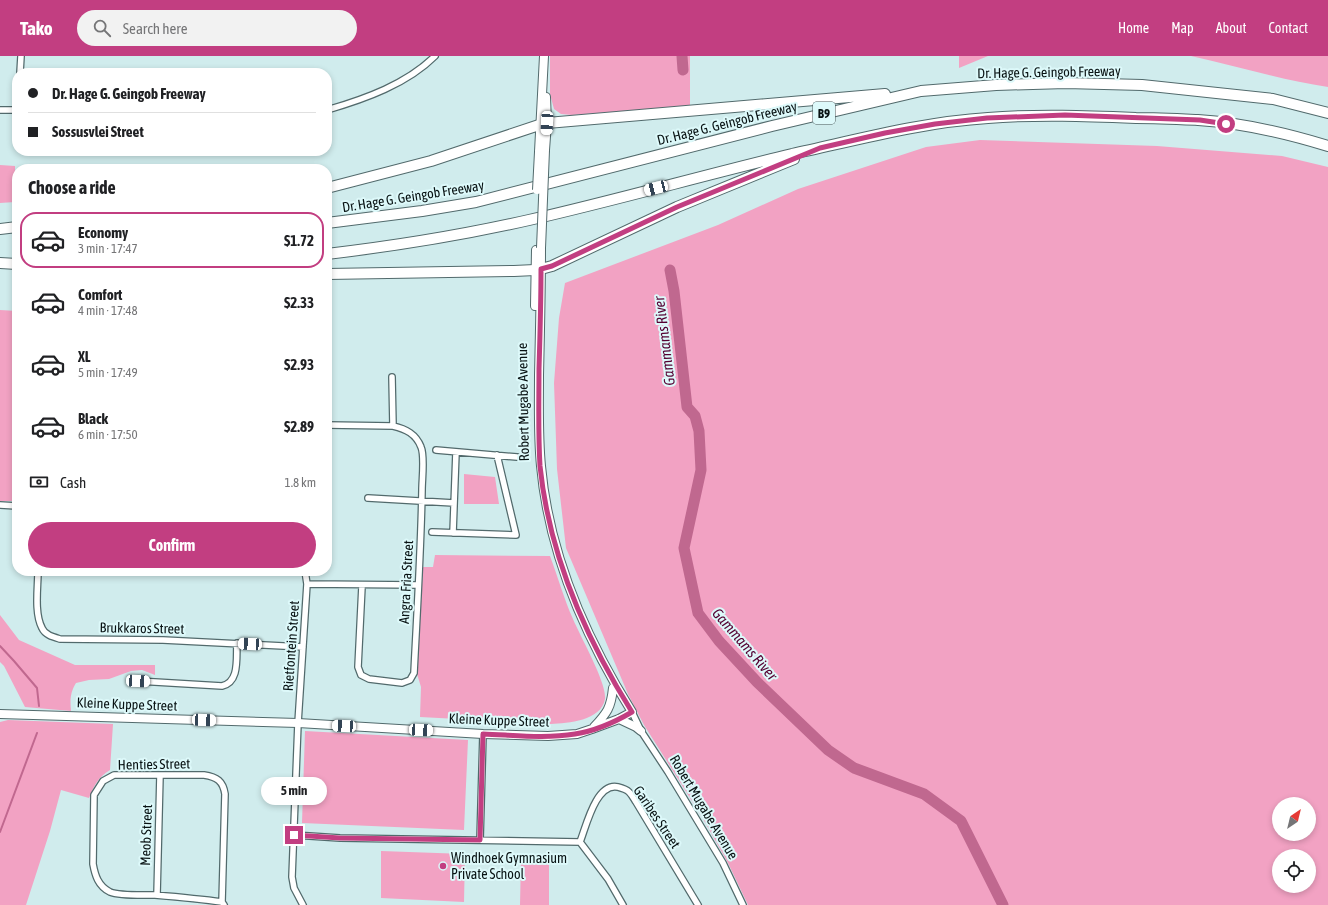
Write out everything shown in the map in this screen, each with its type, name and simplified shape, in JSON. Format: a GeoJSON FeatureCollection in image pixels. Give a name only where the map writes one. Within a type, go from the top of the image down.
{"type":"FeatureCollection","features":[{"type":"Feature","properties":{"kind":"highway","name":"Dr. Hage G. Geingob Freeway"},"geometry":{"type":"LineString","coordinates":[[332,222],[422,211],[476,202],[765,127],[922,91],[996,85],[1066,83],[1142,85],[1273,99],[1328,113]]}},
{"type":"Feature","properties":{"kind":"highway"},"geometry":{"type":"LineString","coordinates":[[332,187],[431,161],[543,124],[922,91]]}},
{"type":"Feature","properties":{"kind":"highway","name":"B9"},"geometry":{"type":"LineString","coordinates":[[332,253],[364,250],[447,236],[529,220],[747,165],[885,133],[935,124],[987,118],[1065,115],[1200,120],[1253,127],[1328,146]]}},
{"type":"Feature","properties":{"kind":"highway"},"geometry":{"type":"LineString","coordinates":[[332,274],[514,271],[552,266],[677,207],[820,148]]}},
{"type":"Feature","properties":{"kind":"highway"},"geometry":{"type":"LineString","coordinates":[[0,229],[12,229]]}},
{"type":"Feature","properties":{"kind":"highway"},"geometry":{"type":"LineString","coordinates":[[0,263],[12,264]]}},
{"type":"Feature","properties":{"kind":"street"},"geometry":{"type":"LineString","coordinates":[[21,68],[22,56]]}},
{"type":"Feature","properties":{"kind":"street"},"geometry":{"type":"LineString","coordinates":[[332,108],[371,95],[393,85],[418,71],[436,56]]}},
{"type":"Feature","properties":{"kind":"street","name":"Robert Mugabe Avenue"},"geometry":{"type":"LineString","coordinates":[[544,56],[535,423],[536,453],[543,510],[554,556],[573,608],[597,659],[723,863],[743,905]]}},
{"type":"Feature","properties":{"kind":"street","name":"Robert Mugabe Avenue"},"geometry":{"type":"LineString","coordinates":[[543,124],[546,101],[547,56]]}},
{"type":"Feature","properties":{"kind":"street"},"geometry":{"type":"LineString","coordinates":[[0,110],[12,110]]}},
{"type":"Feature","properties":{"kind":"street","name":"Robert Mugabe Avenue"},"geometry":{"type":"LineString","coordinates":[[538,269],[538,414],[540,465],[547,510],[557,552],[584,624],[630,714]]}},
{"type":"Feature","properties":{"kind":"street"},"geometry":{"type":"LineString","coordinates":[[392,377],[393,426]]}},
{"type":"Feature","properties":{"kind":"street","name":"Angra Fria Street"},"geometry":{"type":"LineString","coordinates":[[332,425],[393,426],[410,432],[418,440],[421,446],[422,502],[414,673],[410,680],[402,683],[369,679],[361,675],[358,667],[362,586]]}},
{"type":"Feature","properties":{"kind":"street"},"geometry":{"type":"LineString","coordinates":[[436,450],[517,457]]}},
{"type":"Feature","properties":{"kind":"street"},"geometry":{"type":"LineString","coordinates":[[453,533],[456,452]]}},
{"type":"Feature","properties":{"kind":"street"},"geometry":{"type":"LineString","coordinates":[[432,532],[516,535],[497,455]]}},
{"type":"Feature","properties":{"kind":"street"},"geometry":{"type":"LineString","coordinates":[[368,498],[454,503]]}},
{"type":"Feature","properties":{"kind":"street"},"geometry":{"type":"LineString","coordinates":[[0,506],[12,506]]}},
{"type":"Feature","properties":{"kind":"street","name":"Brukkaros Street"},"geometry":{"type":"LineString","coordinates":[[38,576],[38,615],[42,628],[49,635],[60,639],[163,640],[303,647]]}},
{"type":"Feature","properties":{"kind":"street","name":"Rietfontein Street"},"geometry":{"type":"LineString","coordinates":[[303,905],[292,881],[298,723],[307,584],[306,576]]}},
{"type":"Feature","properties":{"kind":"street"},"geometry":{"type":"LineString","coordinates":[[307,584],[362,586],[418,585]]}},
{"type":"Feature","properties":{"kind":"street"},"geometry":{"type":"LineString","coordinates":[[138,681],[222,686],[227,685],[234,677],[236,643]]}},
{"type":"Feature","properties":{"kind":"street"},"geometry":{"type":"LineString","coordinates":[[592,729],[609,709],[614,688]]}},
{"type":"Feature","properties":{"kind":"street","name":"Kleine Kuppe Street"},"geometry":{"type":"LineString","coordinates":[[0,714],[298,723],[483,734],[565,735],[592,729],[630,714]]}},
{"type":"Feature","properties":{"kind":"street"},"geometry":{"type":"LineString","coordinates":[[618,720],[639,728]]}},
{"type":"Feature","properties":{"kind":"street"},"geometry":{"type":"LineString","coordinates":[[480,840],[483,734]]}},
{"type":"Feature","properties":{"kind":"street","name":"Henties Street"},"geometry":{"type":"LineString","coordinates":[[114,775],[160,775],[212,776],[224,786],[223,903],[157,895],[109,892],[97,880],[93,864],[94,795],[103,781],[114,775]]}},
{"type":"Feature","properties":{"kind":"street","name":"Meob Street"},"geometry":{"type":"LineString","coordinates":[[157,895],[160,775]]}},
{"type":"Feature","properties":{"kind":"street","name":"Garibes Street"},"geometry":{"type":"LineString","coordinates":[[580,842],[599,796],[614,786],[623,788],[629,792],[636,802],[698,905]]}},
{"type":"Feature","properties":{"kind":"street"},"geometry":{"type":"LineString","coordinates":[[294,835],[340,838],[580,842],[608,879],[623,905]]}},
{"type":"Feature","properties":{"kind":"shaded area"},"geometry":{"type":"Polygon","coordinates":[[[550,56],[690,56],[690,106],[572,115],[561,114],[554,109],[550,94],[550,56]]]}},
{"type":"Feature","properties":{"kind":"shaded area"},"geometry":{"type":"Polygon","coordinates":[[[959,56],[988,56],[959,68],[959,56]]]}},
{"type":"Feature","properties":{"kind":"shaded area"},"geometry":{"type":"Polygon","coordinates":[[[1191,56],[1328,56],[1328,87],[1277,77],[1191,56]]]}},
{"type":"Feature","properties":{"kind":"shaded area"},"geometry":{"type":"Polygon","coordinates":[[[980,140],[1157,146],[1282,156],[1328,167],[1328,905],[748,905],[728,863],[702,817],[644,725],[628,694],[566,548],[557,469],[554,383],[559,318],[565,283],[718,225],[798,189],[926,147],[980,140]]]}},
{"type":"Feature","properties":{"kind":"shaded area"},"geometry":{"type":"Polygon","coordinates":[[[0,165],[12,166],[12,202],[0,203],[0,165]]]}},
{"type":"Feature","properties":{"kind":"shaded area"},"geometry":{"type":"Polygon","coordinates":[[[0,310],[12,311],[12,501],[0,501],[0,310]]]}},
{"type":"Feature","properties":{"kind":"shaded area"},"geometry":{"type":"Polygon","coordinates":[[[464,474],[495,477],[499,504],[464,504],[464,474]]]}},
{"type":"Feature","properties":{"kind":"shaded area"},"geometry":{"type":"Polygon","coordinates":[[[435,555],[550,556],[576,627],[602,682],[605,699],[597,712],[583,719],[566,723],[551,724],[420,717],[421,687],[417,674],[423,567],[433,567],[435,555]]]}},
{"type":"Feature","properties":{"kind":"shaded area"},"geometry":{"type":"Polygon","coordinates":[[[0,615],[19,640],[75,665],[155,665],[155,675],[142,670],[131,671],[109,679],[89,680],[76,683],[71,697],[71,711],[25,707],[4,666],[0,662],[0,615]]]}},
{"type":"Feature","properties":{"kind":"shaded area"},"geometry":{"type":"Polygon","coordinates":[[[8,720],[113,724],[110,770],[97,782],[89,798],[61,790],[50,831],[26,905],[0,905],[0,722],[8,720]]]}},
{"type":"Feature","properties":{"kind":"shaded area"},"geometry":{"type":"Polygon","coordinates":[[[305,731],[468,740],[464,830],[302,823],[305,731]]]}},
{"type":"Feature","properties":{"kind":"shaded area"},"geometry":{"type":"Polygon","coordinates":[[[381,851],[465,854],[464,902],[381,898],[381,851]]]}},
{"type":"Feature","properties":{"kind":"shaded area"},"geometry":{"type":"Polygon","coordinates":[[[521,857],[549,857],[549,905],[520,905],[521,857]]]}},
{"type":"Feature","properties":{"kind":"waterway","name":"Gammams River"},"geometry":{"type":"LineString","coordinates":[[682,56],[683,70]]}},
{"type":"Feature","properties":{"kind":"waterway","name":"Gammams River"},"geometry":{"type":"LineString","coordinates":[[670,270],[674,291],[687,407],[695,416],[699,431],[701,470],[684,548],[698,613],[719,641],[757,682],[828,750],[854,768],[924,794],[961,821],[1003,905]]}},
{"type":"Feature","properties":{"kind":"waterway"},"geometry":{"type":"LineString","coordinates":[[0,646],[37,688],[39,706]]}},
{"type":"Feature","properties":{"kind":"waterway"},"geometry":{"type":"LineString","coordinates":[[0,832],[37,733]]}},
{"type":"Feature","properties":{"kind":"place","name":"Windhoek Gymnasium Private School"},"geometry":{"type":"Point","coordinates":[443,866]}},
{"type":"Feature","properties":{"kind":"route"},"geometry":{"type":"LineString","coordinates":[[294,835],[340,838],[480,840],[483,734],[548,736],[577,734],[618,720],[632,712],[618,690],[584,624],[557,552],[547,510],[540,465],[538,414],[541,269],[552,266],[677,207],[820,148],[885,133],[935,124],[987,118],[1065,115],[1200,120],[1226,124]]}}]}
